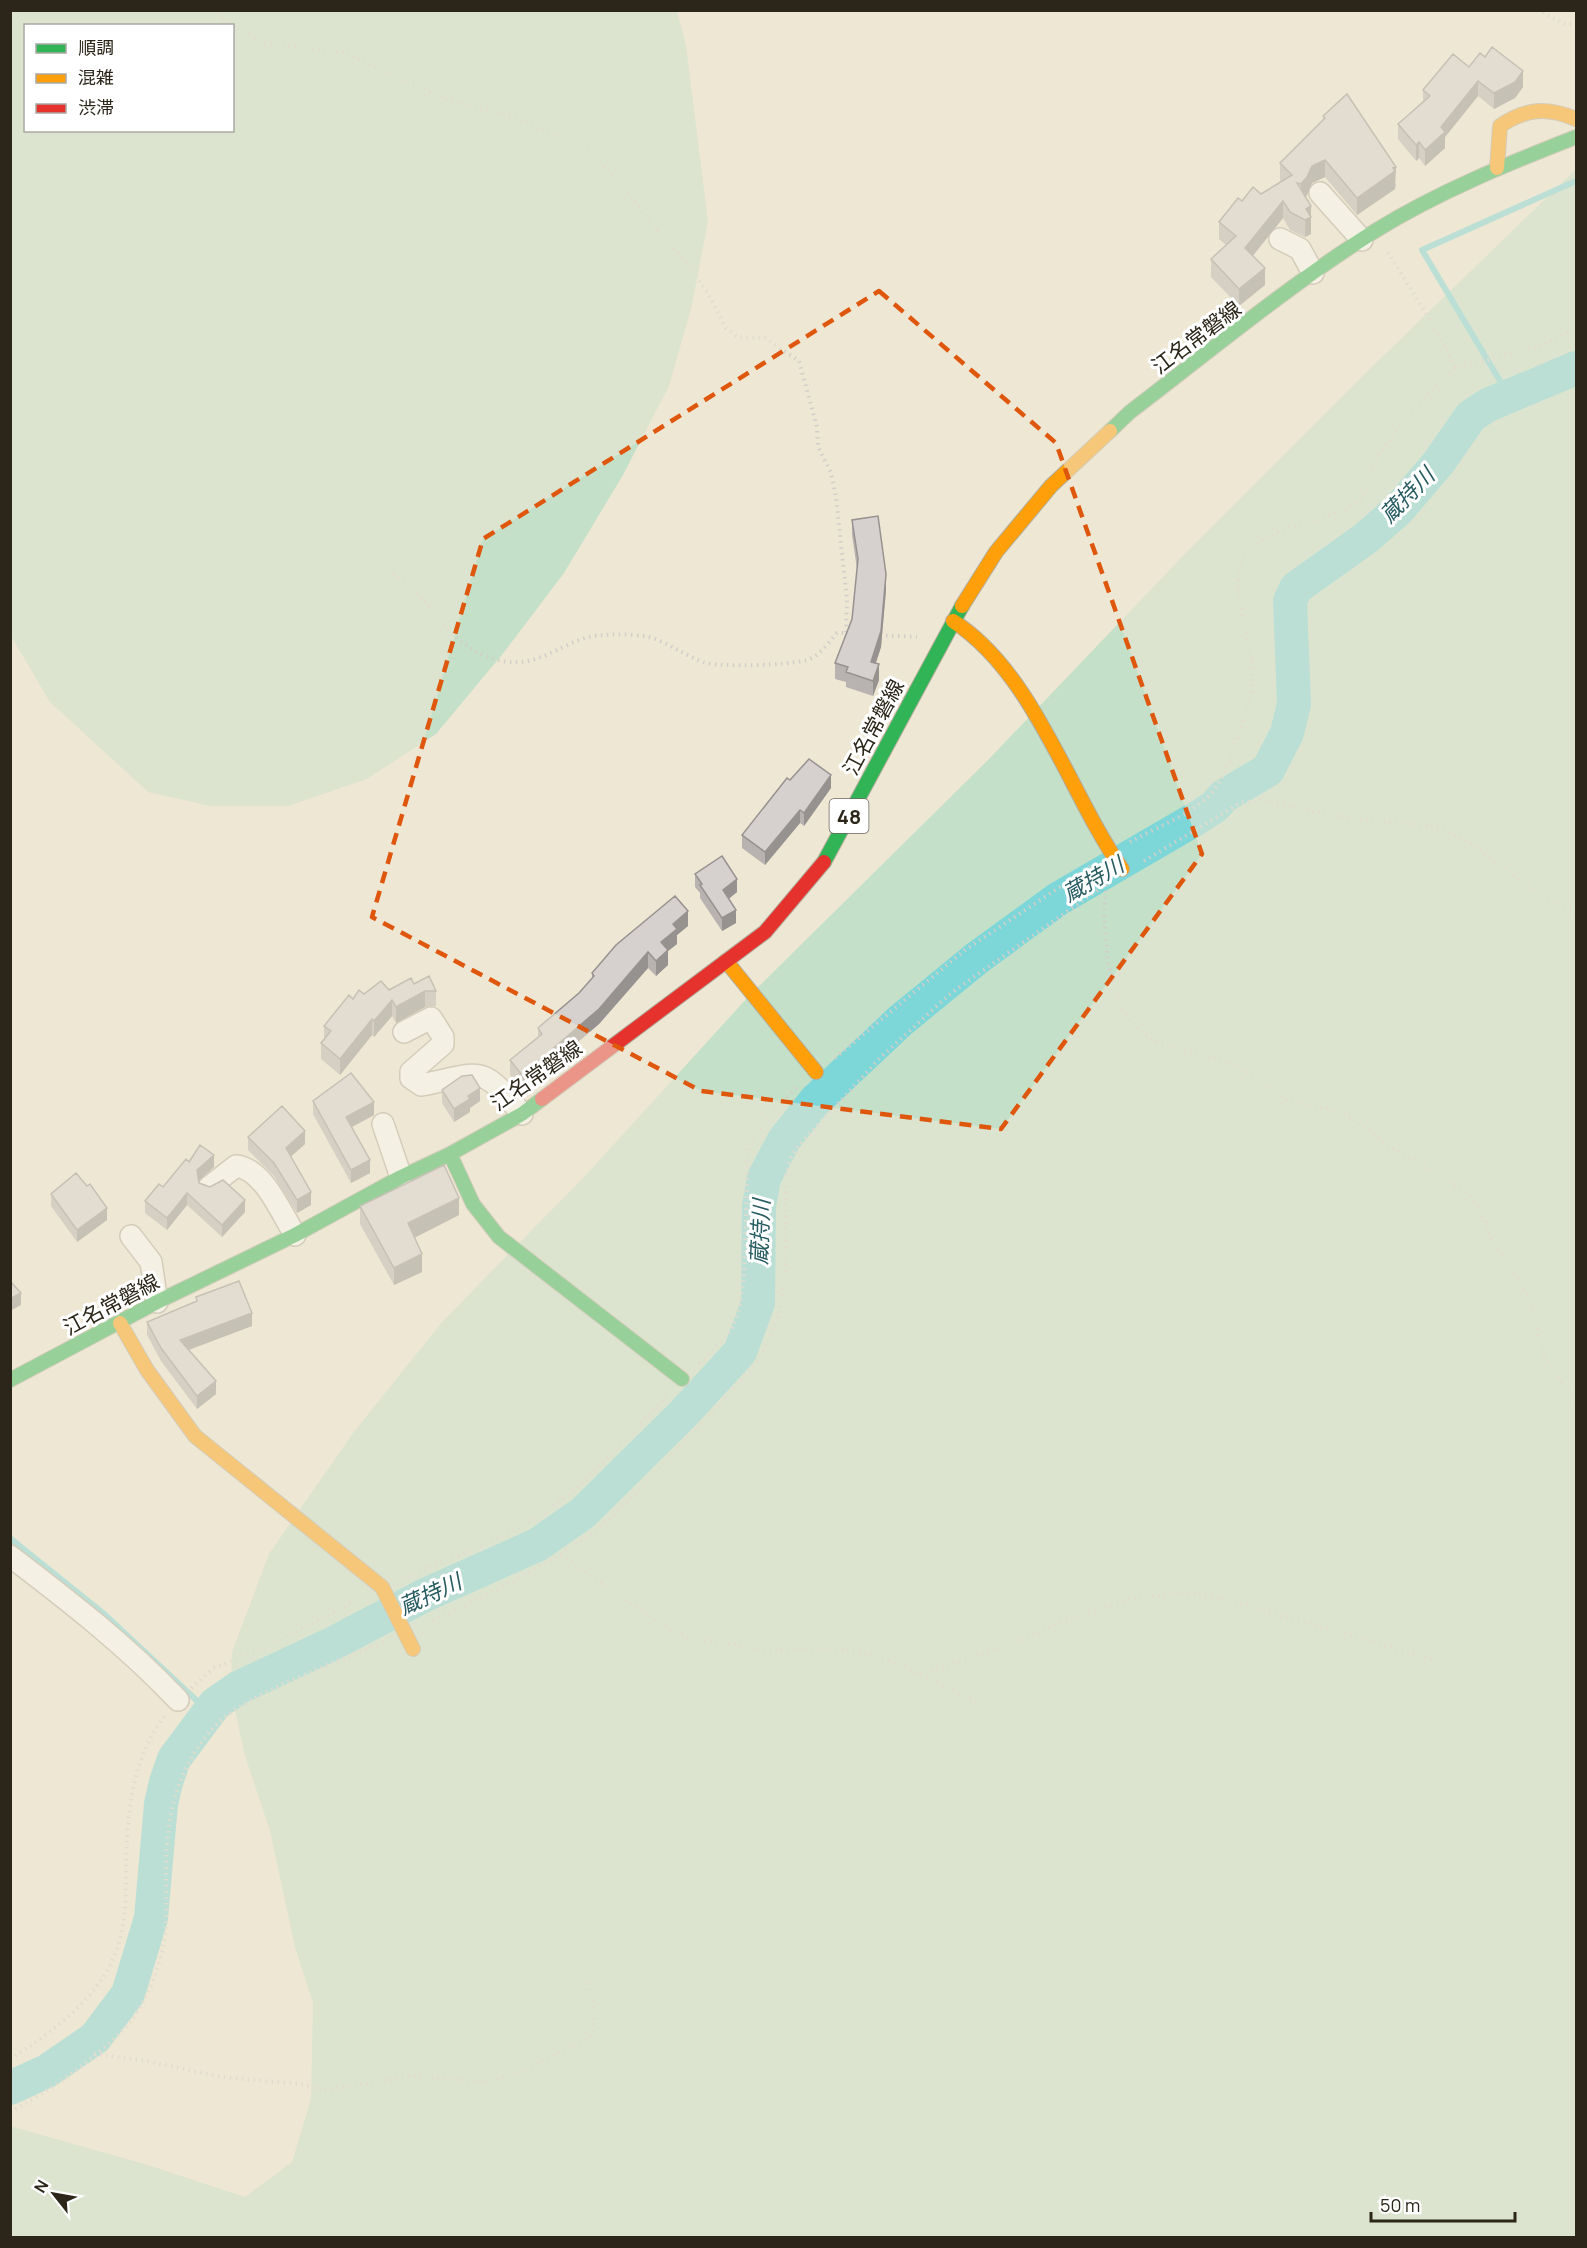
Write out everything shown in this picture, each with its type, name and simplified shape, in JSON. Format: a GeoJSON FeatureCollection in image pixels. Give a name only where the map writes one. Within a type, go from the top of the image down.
{"type":"FeatureCollection","features":[{"type":"Feature","properties":{"kind":"main road"},"geometry":{"type":"LineString","coordinates":[[1497,168],[1500,126],[1512,117],[1536,107],[1558,110],[1576,119]]}},
{"type":"Feature","properties":{"kind":"main road","name":"江名常磐線"},"geometry":{"type":"LineString","coordinates":[[10,1380],[157,1302],[295,1235],[522,1114],[765,932],[828,857],[953,621],[996,552],[1051,486],[1130,412],[1313,273],[1430,200],[1497,168],[1576,136]]}},
{"type":"Feature","properties":{"kind":"main road"},"geometry":{"type":"LineString","coordinates":[[953,621],[979,639],[1027,701],[1074,781],[1111,854],[1122,869]]}},
{"type":"Feature","properties":{"kind":"main road"},"geometry":{"type":"LineString","coordinates":[[726,961],[816,1072]]}},
{"type":"Feature","properties":{"kind":"main road"},"geometry":{"type":"LineString","coordinates":[[450,1154],[473,1204],[499,1237],[682,1380]]}},
{"type":"Feature","properties":{"kind":"main road"},"geometry":{"type":"LineString","coordinates":[[120,1323],[147,1370],[195,1436],[382,1587],[412,1649]]}},
{"type":"Feature","properties":{"kind":"street"},"geometry":{"type":"LineString","coordinates":[[1320,193],[1369,236]]}},
{"type":"Feature","properties":{"kind":"street"},"geometry":{"type":"LineString","coordinates":[[1280,239],[1300,249],[1313,273]]}},
{"type":"Feature","properties":{"kind":"street"},"geometry":{"type":"LineString","coordinates":[[405,1032],[431,1018],[443,1037],[443,1044],[411,1071],[411,1078],[416,1082],[421,1085],[477,1074],[486,1076],[500,1087],[522,1114]]}},
{"type":"Feature","properties":{"kind":"street"},"geometry":{"type":"LineString","coordinates":[[383,1124],[401,1177]]}},
{"type":"Feature","properties":{"kind":"street"},"geometry":{"type":"LineString","coordinates":[[209,1187],[236,1166],[244,1167],[260,1179],[295,1235]]}},
{"type":"Feature","properties":{"kind":"street"},"geometry":{"type":"LineString","coordinates":[[131,1236],[151,1262],[157,1302]]}},
{"type":"Feature","properties":{"kind":"street"},"geometry":{"type":"LineString","coordinates":[[10,1556],[107,1632],[148,1668],[178,1700]]}},
{"type":"Feature","properties":{"kind":"path"},"geometry":{"type":"LineString","coordinates":[[214,10],[230,24]]}},
{"type":"Feature","properties":{"kind":"path"},"geometry":{"type":"LineString","coordinates":[[1537,10],[1564,24],[1576,24]]}},
{"type":"Feature","properties":{"kind":"path"},"geometry":{"type":"LineString","coordinates":[[234,27],[252,39],[266,43],[345,52],[427,92],[472,107],[512,116],[587,148],[685,261],[707,292],[726,328],[738,337],[765,338],[800,361],[817,427],[818,447],[831,473],[836,497],[847,600],[846,633]]}},
{"type":"Feature","properties":{"kind":"path"},"geometry":{"type":"LineString","coordinates":[[1369,236],[1435,326],[1455,368]]}},
{"type":"Feature","properties":{"kind":"path"},"geometry":{"type":"LineString","coordinates":[[10,2059],[53,2028],[96,1989],[115,1954],[126,1911],[128,1812],[138,1767],[162,1719],[178,1700],[214,1668],[261,1649],[382,1587],[503,1537],[538,1516],[579,1485],[732,1329],[739,1309],[744,1276],[748,1149],[761,1126],[792,1089],[858,1041],[965,950],[1111,854],[1200,803],[1219,785],[1253,685],[1252,664],[1238,594],[1237,576],[1250,549],[1264,539],[1316,521],[1357,502],[1365,494],[1374,466],[1389,439],[1446,374],[1455,368],[1535,348],[1576,329]]}},
{"type":"Feature","properties":{"kind":"path"},"geometry":{"type":"LineString","coordinates":[[393,574],[412,585],[451,635],[471,648],[502,660],[540,659],[573,642],[605,634],[657,639],[705,663],[731,667],[807,660],[820,653],[837,633],[858,633]]}},
{"type":"Feature","properties":{"kind":"path"},"geometry":{"type":"LineString","coordinates":[[869,634],[919,637],[941,642]]}},
{"type":"Feature","properties":{"kind":"path"},"geometry":{"type":"LineString","coordinates":[[10,2112],[59,2082],[94,2054],[132,2020],[146,1996],[164,1942],[167,1914],[167,1831],[172,1805],[191,1756],[204,1738],[230,1714],[261,1696],[405,1632],[561,1555],[610,1519],[738,1383],[766,1345],[777,1323],[784,1284],[786,1176],[790,1159],[797,1148],[880,1058],[951,993],[1106,885],[1122,869],[1144,861],[1240,803],[1261,800],[1341,817],[1427,826],[1444,830],[1471,844],[1540,894],[1576,913]]}},
{"type":"Feature","properties":{"kind":"path"},"geometry":{"type":"LineString","coordinates":[[1106,885],[1104,918],[1108,963],[1120,1005],[1130,1021],[1160,1043],[1236,1065],[1288,1101],[1330,1109],[1356,1120],[1388,1146],[1443,1178],[1470,1197],[1477,1205],[1492,1239],[1528,1296],[1543,1355],[1576,1403]]}},
{"type":"Feature","properties":{"kind":"path"},"geometry":{"type":"LineString","coordinates":[[561,1555],[654,1619],[688,1637],[766,1651],[826,1648],[864,1652],[891,1661],[981,1703]]}},
{"type":"Feature","properties":{"kind":"path"},"geometry":{"type":"LineString","coordinates":[[919,1674],[999,1648],[1086,1613],[1133,1599],[1179,1592],[1221,1598],[1438,1660]]}},
{"type":"Feature","properties":{"kind":"path"},"geometry":{"type":"LineString","coordinates":[[94,2054],[147,2061],[221,2077],[301,2084],[326,2090],[411,2076],[487,2082],[518,2073],[588,2037],[595,2026],[596,2014],[586,1982]]}},
{"type":"Feature","properties":{"kind":"highlighted area"},"geometry":{"type":"Polygon","coordinates":[[[879,291],[1056,443],[1202,854],[1001,1129],[701,1091],[372,917],[483,539],[879,291]]]}},
{"type":"Feature","properties":{"kind":"green space"},"geometry":{"type":"Polygon","coordinates":[[[10,11],[677,11],[686,45],[708,222],[691,309],[669,386],[623,475],[564,573],[505,651],[436,734],[367,779],[288,806],[210,806],[148,792],[50,702],[11,636],[10,11]]]}},
{"type":"Feature","properties":{"kind":"green space"},"geometry":{"type":"Polygon","coordinates":[[[1576,169],[1576,2237],[11,2237],[10,2126],[148,2165],[245,2197],[292,2162],[311,2099],[313,2003],[295,1947],[270,1831],[245,1756],[231,1692],[232,1652],[269,1554],[353,1433],[442,1322],[585,1176],[748,997],[988,760],[1180,559],[1378,361],[1576,169]]]}},
{"type":"Feature","properties":{"kind":"building"},"geometry":{"type":"Polygon","coordinates":[[[1492,47],[1523,71],[1515,82],[1494,93],[1478,81],[1441,127],[1445,132],[1425,150],[1419,142],[1416,145],[1398,124],[1430,96],[1423,90],[1453,54],[1469,67],[1480,53],[1485,57],[1492,47]]]}},
{"type":"Feature","properties":{"kind":"building"},"geometry":{"type":"Polygon","coordinates":[[[1347,94],[1396,167],[1393,168],[1395,171],[1357,198],[1325,160],[1312,166],[1301,184],[1297,183],[1311,206],[1306,209],[1311,217],[1305,220],[1290,212],[1283,201],[1245,248],[1265,268],[1239,289],[1211,259],[1236,236],[1219,222],[1238,198],[1242,201],[1253,187],[1261,194],[1292,175],[1280,163],[1325,118],[1323,116],[1347,94]]]}},
{"type":"Feature","properties":{"kind":"building"},"geometry":{"type":"Polygon","coordinates":[[[878,516],[886,574],[881,631],[871,662],[879,664],[873,681],[846,672],[848,667],[835,663],[852,619],[858,559],[852,520],[878,516]]]}},
{"type":"Feature","properties":{"kind":"building"},"geometry":{"type":"Polygon","coordinates":[[[809,759],[831,775],[804,813],[800,810],[765,852],[742,835],[787,778],[790,780],[809,759]]]}},
{"type":"Feature","properties":{"kind":"building"},"geometry":{"type":"Polygon","coordinates":[[[722,856],[737,879],[723,890],[736,910],[722,918],[695,874],[722,856]]]}},
{"type":"Feature","properties":{"kind":"building"},"geometry":{"type":"Polygon","coordinates":[[[675,896],[688,911],[673,924],[677,929],[661,942],[668,950],[656,961],[648,952],[599,1009],[522,1075],[510,1060],[542,1034],[538,1028],[579,993],[594,976],[592,973],[616,945],[675,896]]]}},
{"type":"Feature","properties":{"kind":"building"},"geometry":{"type":"Polygon","coordinates":[[[429,976],[436,991],[425,991],[396,1007],[392,1000],[374,1021],[372,1019],[340,1059],[321,1043],[331,1031],[324,1026],[349,995],[353,999],[359,990],[364,994],[381,981],[389,990],[411,978],[414,984],[429,976]]]}},
{"type":"Feature","properties":{"kind":"building"},"geometry":{"type":"Polygon","coordinates":[[[351,1073],[374,1102],[346,1117],[370,1160],[351,1170],[313,1101],[351,1073]]]}},
{"type":"Feature","properties":{"kind":"building"},"geometry":{"type":"Polygon","coordinates":[[[472,1075],[480,1088],[468,1096],[470,1099],[454,1109],[442,1090],[462,1076],[472,1075]]]}},
{"type":"Feature","properties":{"kind":"building"},"geometry":{"type":"Polygon","coordinates":[[[282,1106],[305,1131],[286,1148],[311,1192],[297,1200],[274,1163],[248,1137],[282,1106]]]}},
{"type":"Feature","properties":{"kind":"building"},"geometry":{"type":"Polygon","coordinates":[[[200,1145],[214,1155],[197,1170],[199,1183],[210,1187],[223,1180],[245,1200],[222,1225],[187,1193],[167,1218],[145,1201],[159,1184],[163,1187],[186,1159],[189,1162],[200,1145]]]}},
{"type":"Feature","properties":{"kind":"building"},"geometry":{"type":"Polygon","coordinates":[[[444,1165],[459,1198],[408,1223],[422,1254],[394,1268],[360,1206],[444,1165]]]}},
{"type":"Feature","properties":{"kind":"building"},"geometry":{"type":"Polygon","coordinates":[[[76,1173],[87,1186],[90,1184],[107,1208],[77,1230],[51,1194],[76,1173]]]}},
{"type":"Feature","properties":{"kind":"building"},"geometry":{"type":"Polygon","coordinates":[[[10,1281],[21,1293],[10,1299],[10,1281]]]}},
{"type":"Feature","properties":{"kind":"building"},"geometry":{"type":"Polygon","coordinates":[[[239,1281],[252,1313],[180,1340],[216,1381],[197,1396],[161,1348],[147,1322],[197,1301],[196,1297],[239,1281]]]}},
{"type":"Feature","properties":{"kind":"waterway"},"geometry":{"type":"LineString","coordinates":[[1509,396],[1422,250],[1576,181]]}},
{"type":"Feature","properties":{"kind":"waterway","name":"蔵持川"},"geometry":{"type":"LineString","coordinates":[[10,2088],[47,2071],[95,2038],[128,1994],[151,1918],[161,1804],[166,1782],[174,1759],[215,1704],[238,1688],[332,1644],[425,1595],[537,1545],[583,1513],[684,1413],[740,1352],[758,1303],[759,1206],[764,1178],[784,1140],[815,1101],[900,1021],[977,958],[1058,899],[1197,818],[1214,807],[1224,796],[1268,770],[1287,733],[1294,704],[1290,601],[1296,588],[1366,538],[1398,510],[1439,462],[1471,416],[1488,405],[1576,368]]}},
{"type":"Feature","properties":{"kind":"waterway"},"geometry":{"type":"LineString","coordinates":[[10,1538],[103,1613],[209,1712]]}},
{"type":"Feature","properties":{"kind":"traffic: fast"},"geometry":{"type":"LineString","coordinates":[[1110,431],[1130,412],[1250,319],[1312,273],[1375,231],[1448,191],[1576,137]]}},
{"type":"Feature","properties":{"kind":"traffic: fast"},"geometry":{"type":"LineString","coordinates":[[824,862],[962,606]]}},
{"type":"Feature","properties":{"kind":"traffic: fast"},"geometry":{"type":"LineString","coordinates":[[10,1380],[157,1302],[295,1235],[401,1177],[450,1154],[522,1114],[542,1099]]}},
{"type":"Feature","properties":{"kind":"traffic: fast"},"geometry":{"type":"LineString","coordinates":[[450,1154],[473,1204],[499,1237],[682,1379]]}},
{"type":"Feature","properties":{"kind":"traffic: slow"},"geometry":{"type":"LineString","coordinates":[[1497,168],[1500,126],[1519,116],[1537,111],[1556,112],[1576,119]]}},
{"type":"Feature","properties":{"kind":"traffic: slow"},"geometry":{"type":"LineString","coordinates":[[962,606],[996,552],[1051,486],[1110,431]]}},
{"type":"Feature","properties":{"kind":"traffic: slow"},"geometry":{"type":"LineString","coordinates":[[953,621],[981,643],[1006,671],[1028,702],[1103,839],[1122,869]]}},
{"type":"Feature","properties":{"kind":"traffic: slow"},"geometry":{"type":"LineString","coordinates":[[726,961],[816,1072]]}},
{"type":"Feature","properties":{"kind":"traffic: slow"},"geometry":{"type":"LineString","coordinates":[[120,1323],[147,1370],[195,1436],[382,1587],[413,1649]]}},
{"type":"Feature","properties":{"kind":"traffic: jam"},"geometry":{"type":"LineString","coordinates":[[542,1099],[765,932],[824,862]]}}]}
